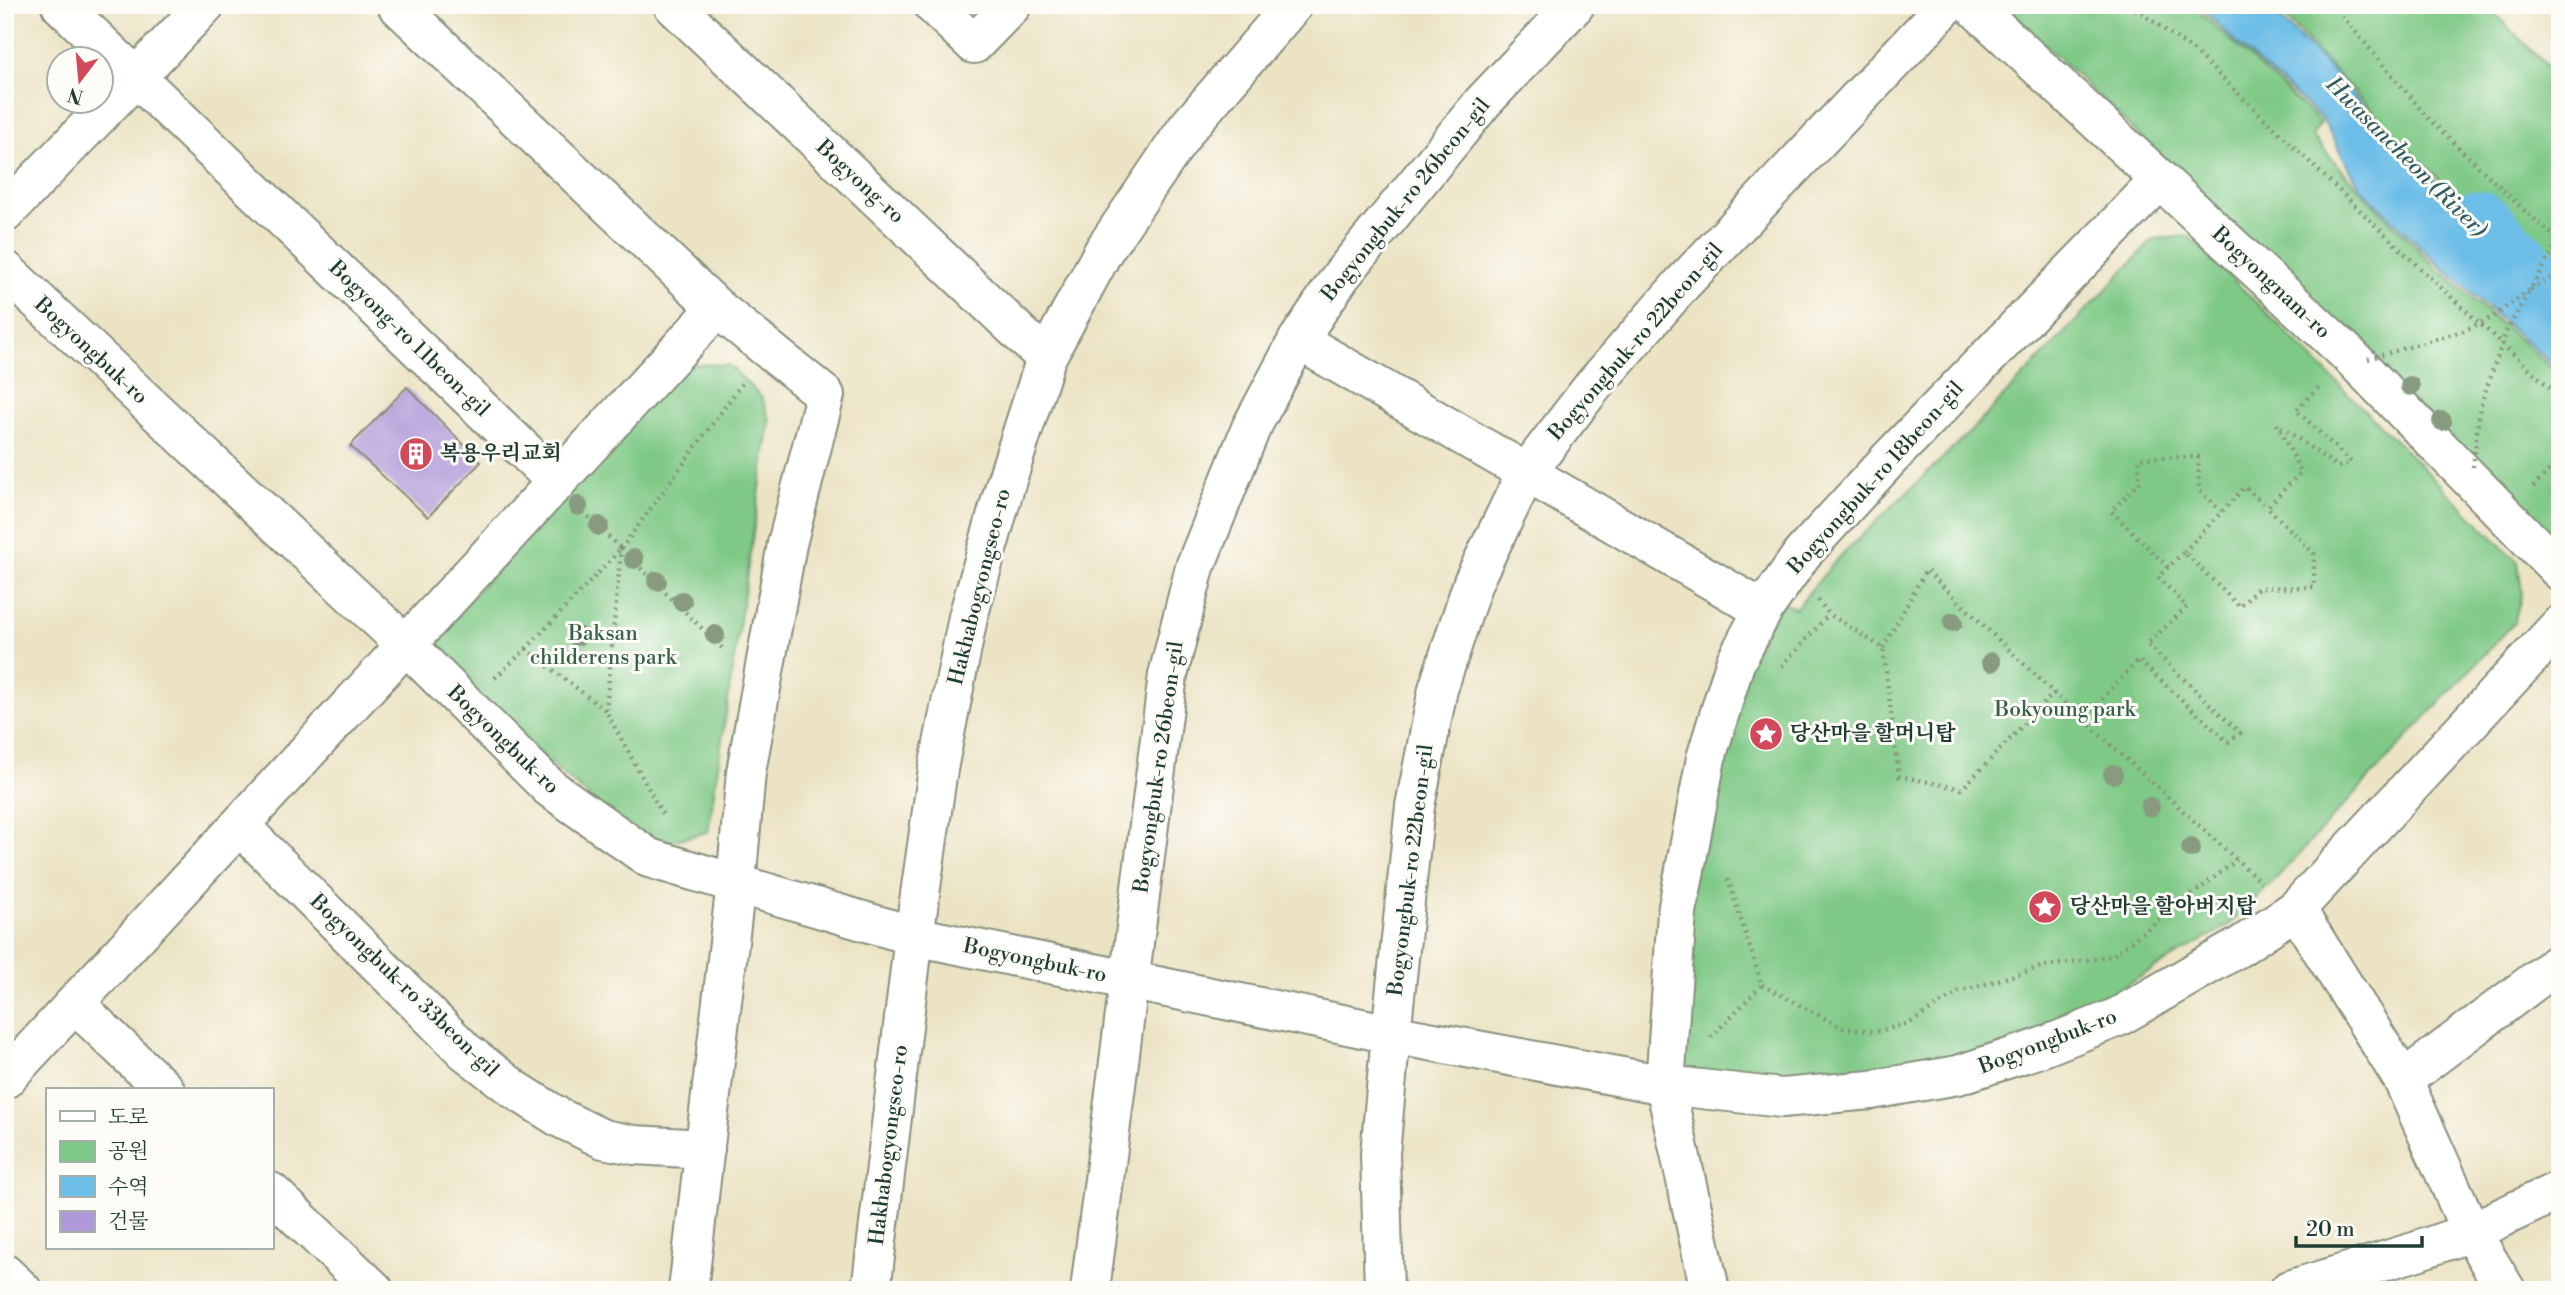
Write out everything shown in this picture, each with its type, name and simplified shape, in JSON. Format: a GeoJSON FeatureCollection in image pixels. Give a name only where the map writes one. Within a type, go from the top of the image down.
{"type":"FeatureCollection","features":[{"type":"Feature","properties":{"kind":"street","name":"Bogyong-ro 11beon-gil"},"geometry":{"type":"LineString","coordinates":[[61,5],[566,493]]}},
{"type":"Feature","properties":{"kind":"street"},"geometry":{"type":"LineString","coordinates":[[5,213],[205,5]]}},
{"type":"Feature","properties":{"kind":"street"},"geometry":{"type":"LineString","coordinates":[[397,5],[717,308],[825,394],[784,558],[746,772],[736,883],[688,1290]]}},
{"type":"Feature","properties":{"kind":"street","name":"Bogyong-ro"},"geometry":{"type":"LineString","coordinates":[[673,5],[1046,358]]}},
{"type":"Feature","properties":{"kind":"street"},"geometry":{"type":"LineString","coordinates":[[933,5],[974,44],[1012,5]]}},
{"type":"Feature","properties":{"kind":"street","name":"Hakhabogyongseo-ro"},"geometry":{"type":"LineString","coordinates":[[871,1290],[937,769],[968,617],[1005,486],[1046,358],[1104,250],[1187,128],[1293,5]]}},
{"type":"Feature","properties":{"kind":"street","name":"Bogyongbuk-ro 26beon-gil"},"geometry":{"type":"LineString","coordinates":[[1129,982],[1168,675],[1195,567],[1251,428],[1298,340],[1341,276],[1483,102],[1574,5]]}},
{"type":"Feature","properties":{"kind":"street","name":"Bogyongbuk-ro 22beon-gil"},"geometry":{"type":"LineString","coordinates":[[1391,1034],[1416,806],[1438,689],[1473,582],[1527,473],[1593,386],[1682,284],[1947,5]]}},
{"type":"Feature","properties":{"kind":"street","name":"Bogyongnam-ro"},"geometry":{"type":"LineString","coordinates":[[1972,5],[2160,180],[2358,357],[2560,571]]}},
{"type":"Feature","properties":{"kind":"street","name":"Bogyongbuk-ro 18beon-gil"},"geometry":{"type":"LineString","coordinates":[[1710,1290],[1665,1086],[1677,912],[1706,758],[1735,663],[1763,610],[1802,554],[1890,458],[2160,180]]}},
{"type":"Feature","properties":{"kind":"street","name":"Bogyongbuk-ro"},"geometry":{"type":"LineString","coordinates":[[5,270],[407,646],[550,788],[649,858],[914,936],[1129,982],[1665,1086],[1782,1098],[1871,1090],[1958,1075],[2040,1048],[2118,1017],[2241,946],[2296,909],[2560,625]]}},
{"type":"Feature","properties":{"kind":"street"},"geometry":{"type":"LineString","coordinates":[[5,1079],[407,646],[566,493],[717,308]]}},
{"type":"Feature","properties":{"kind":"street"},"geometry":{"type":"LineString","coordinates":[[1298,340],[1763,610]]}},
{"type":"Feature","properties":{"kind":"street","name":"Bogyongbuk-ro 33beon-gil"},"geometry":{"type":"LineString","coordinates":[[240,826],[465,1051],[514,1089],[560,1118],[603,1139],[634,1145],[705,1149]]}},
{"type":"Feature","properties":{"kind":"street"},"geometry":{"type":"LineString","coordinates":[[2296,909],[2403,1080],[2471,1232],[2506,1290]]}},
{"type":"Feature","properties":{"kind":"street"},"geometry":{"type":"LineString","coordinates":[[2403,1080],[2560,962]]}},
{"type":"Feature","properties":{"kind":"street","name":"Bogyongbuk-ro"},"geometry":{"type":"LineString","coordinates":[[1090,1290],[1129,982]]}},
{"type":"Feature","properties":{"kind":"street"},"geometry":{"type":"LineString","coordinates":[[75,1004],[163,1088]]}},
{"type":"Feature","properties":{"kind":"street"},"geometry":{"type":"LineString","coordinates":[[1384,1290],[1380,1154],[1391,1034]]}},
{"type":"Feature","properties":{"kind":"street"},"geometry":{"type":"LineString","coordinates":[[2289,1290],[2471,1232],[2560,1190]]}},
{"type":"Feature","properties":{"kind":"street"},"geometry":{"type":"LineString","coordinates":[[273,1194],[374,1290]]}},
{"type":"Feature","properties":{"kind":"street"},"geometry":{"type":"LineString","coordinates":[[5,1274],[22,1290]]}},
{"type":"Feature","properties":{"kind":"path"},"geometry":{"type":"LineString","coordinates":[[2130,5],[2193,50],[2560,397]]}},
{"type":"Feature","properties":{"kind":"path"},"geometry":{"type":"LineString","coordinates":[[2333,5],[2428,118],[2526,212],[2560,239],[2506,332],[2491,370],[2480,407],[2473,467]]}},
{"type":"Feature","properties":{"kind":"path"},"geometry":{"type":"LineString","coordinates":[[2267,507],[2301,472],[2277,424],[2338,467],[2351,462],[2296,410],[2358,357],[2463,331],[2491,318],[2530,290],[2560,274]]}},
{"type":"Feature","properties":{"kind":"path"},"geometry":{"type":"LineString","coordinates":[[489,683],[526,649],[621,548],[743,382]]}},
{"type":"Feature","properties":{"kind":"path"},"geometry":{"type":"LineString","coordinates":[[2168,567],[2111,511],[2139,483],[2140,458],[2198,457],[2200,490],[2221,511]]}},
{"type":"Feature","properties":{"kind":"path"},"geometry":{"type":"LineString","coordinates":[[2532,488],[2560,458]]}},
{"type":"Feature","properties":{"kind":"path"},"geometry":{"type":"LineString","coordinates":[[2083,720],[2138,660],[2228,742],[2240,733],[2147,644],[2187,607],[2158,577],[2245,487],[2314,553],[2314,587],[2258,588],[2240,607],[2183,552]]}},
{"type":"Feature","properties":{"kind":"path"},"geometry":{"type":"LineString","coordinates":[[566,493],[724,650]]}},
{"type":"Feature","properties":{"kind":"path"},"geometry":{"type":"LineString","coordinates":[[606,711],[621,548]]}},
{"type":"Feature","properties":{"kind":"path"},"geometry":{"type":"LineString","coordinates":[[2054,693],[1962,789],[1899,776],[1883,648],[1927,570],[2054,693],[2261,882]]}},
{"type":"Feature","properties":{"kind":"path"},"geometry":{"type":"LineString","coordinates":[[1778,671],[1829,614],[1883,648]]}},
{"type":"Feature","properties":{"kind":"path"},"geometry":{"type":"LineString","coordinates":[[526,649],[606,711],[669,826]]}},
{"type":"Feature","properties":{"kind":"path"},"geometry":{"type":"LineString","coordinates":[[1724,867],[1762,985],[1843,1028],[1875,1032],[1910,1023],[1959,992],[2041,967],[2112,956],[2237,860]]}},
{"type":"Feature","properties":{"kind":"path"},"geometry":{"type":"LineString","coordinates":[[1705,1043],[1762,985]]}},
{"type":"Feature","properties":{"kind":"green space"},"geometry":{"type":"Polygon","coordinates":[[[2004,5],[2192,5],[2321,123],[2312,136],[2359,189],[2437,268],[2560,375],[2560,544],[2004,5]]]}},
{"type":"Feature","properties":{"kind":"green space"},"geometry":{"type":"Polygon","coordinates":[[[2274,5],[2486,5],[2560,79],[2560,305],[2501,240],[2382,122],[2274,5]]]}},
{"type":"Feature","properties":{"kind":"green space","name":"Bokyoung park"},"geometry":{"type":"Polygon","coordinates":[[[2189,236],[2518,562],[2522,593],[2514,623],[2270,885],[2229,925],[2054,1027],[1948,1062],[1835,1081],[1692,1077],[1673,1055],[1690,890],[1744,668],[1782,603],[1796,608],[1838,558],[1972,430],[2154,239],[2189,236]]]}},
{"type":"Feature","properties":{"kind":"green space","name":"Baksan childerens park"},"geometry":{"type":"Polygon","coordinates":[[[684,364],[729,365],[762,398],[770,421],[708,832],[645,845],[440,668],[435,637],[684,364]]]}},
{"type":"Feature","properties":{"kind":"water"},"geometry":{"type":"Polygon","coordinates":[[[2198,5],[2266,5],[2324,62],[2383,129],[2499,243],[2560,311],[2560,371],[2436,262],[2360,187],[2322,119],[2198,5]]]}},
{"type":"Feature","properties":{"kind":"building","name":"복용우리교회"},"geometry":{"type":"Polygon","coordinates":[[[407,387],[481,462],[428,517],[350,446],[407,387]]]}},
{"type":"Feature","properties":{"kind":"waterway","name":"Hwasancheon (River)"},"geometry":{"type":"LineString","coordinates":[[2477,228],[2560,310]]}},
{"type":"Feature","properties":{"kind":"place","name":"복용우리교회"},"geometry":{"type":"Point","coordinates":[416,454]}},
{"type":"Feature","properties":{"kind":"place","name":"당산마을 할머니탑"},"geometry":{"type":"Point","coordinates":[1766,734]}},
{"type":"Feature","properties":{"kind":"place","name":"당산마을 할아버지탑"},"geometry":{"type":"Point","coordinates":[2045,907]}}]}
